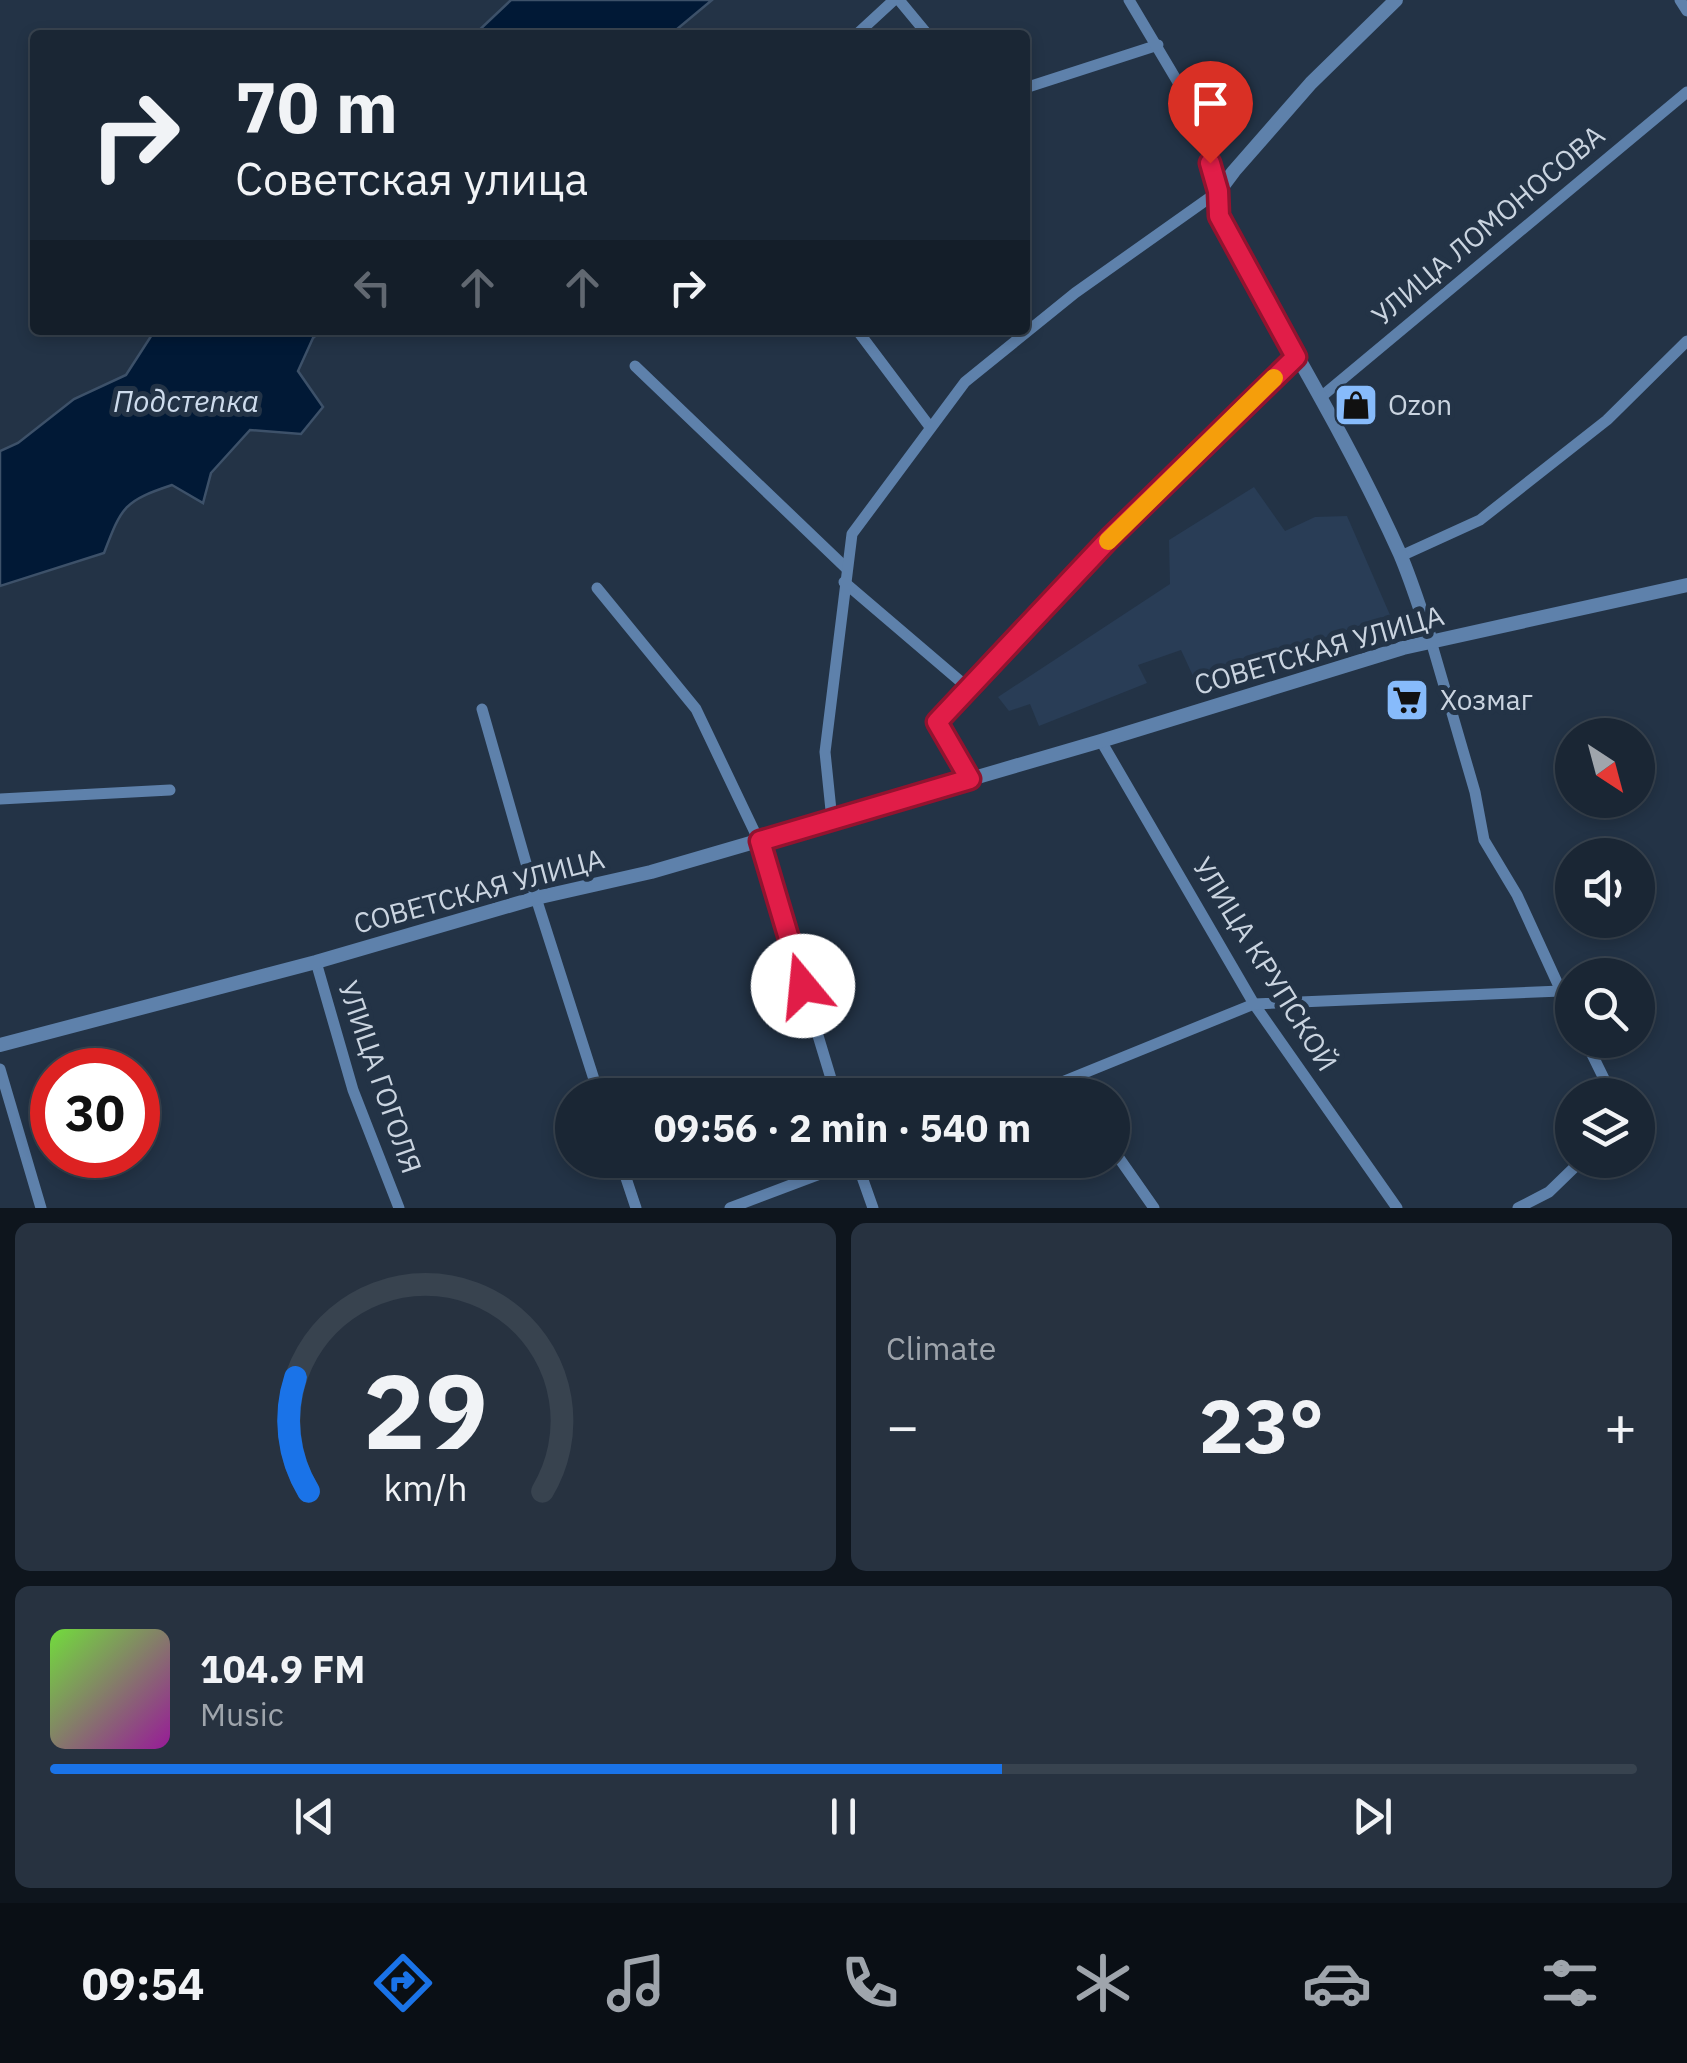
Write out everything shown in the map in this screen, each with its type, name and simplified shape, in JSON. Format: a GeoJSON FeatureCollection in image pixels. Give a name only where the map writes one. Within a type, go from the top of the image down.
{"type":"FeatureCollection","features":[{"type":"Feature","properties":{"kind":"street"},"geometry":{"type":"LineString","coordinates":[[862,30],[897,0],[924,30]]}},
{"type":"Feature","properties":{"kind":"street"},"geometry":{"type":"LineString","coordinates":[[1129,0],[1192,106],[1218,191],[1219,216],[1296,357],[1322,396],[1401,556],[1431,641],[1475,792],[1484,840],[1517,895],[1555,979]]}},
{"type":"Feature","properties":{"kind":"street"},"geometry":{"type":"LineString","coordinates":[[1030,330],[1218,191],[1311,84],[1396,0]]}},
{"type":"Feature","properties":{"kind":"street"},"geometry":{"type":"LineString","coordinates":[[1680,0],[1687,11]]}},
{"type":"Feature","properties":{"kind":"street"},"geometry":{"type":"LineString","coordinates":[[1030,86],[1158,46]]}},
{"type":"Feature","properties":{"kind":"street","name":"УЛИЦА ЛОМОНОСОВА"},"geometry":{"type":"LineString","coordinates":[[1322,396],[1687,92]]}},
{"type":"Feature","properties":{"kind":"street"},"geometry":{"type":"LineString","coordinates":[[861,335],[930,427]]}},
{"type":"Feature","properties":{"kind":"street"},"geometry":{"type":"LineString","coordinates":[[832,820],[825,752],[852,534],[966,382],[1024,335]]}},
{"type":"Feature","properties":{"kind":"street"},"geometry":{"type":"LineString","coordinates":[[1401,556],[1480,520],[1607,420],[1687,340]]}},
{"type":"Feature","properties":{"kind":"street"},"geometry":{"type":"LineString","coordinates":[[970,779],[937,722],[1110,538],[1296,357]]}},
{"type":"Feature","properties":{"kind":"street"},"geometry":{"type":"LineString","coordinates":[[635,366],[846,568]]}},
{"type":"Feature","properties":{"kind":"street"},"geometry":{"type":"LineString","coordinates":[[844,582],[967,687]]}},
{"type":"Feature","properties":{"kind":"street","name":"СОВЕТСКАЯ УЛИЦА"},"geometry":{"type":"LineString","coordinates":[[0,1045],[316,962],[536,898],[651,872],[1431,641],[1687,584]]}},
{"type":"Feature","properties":{"kind":"street"},"geometry":{"type":"LineString","coordinates":[[596,588],[696,709],[760,841],[831,1078]]}},
{"type":"Feature","properties":{"kind":"street"},"geometry":{"type":"LineString","coordinates":[[482,709],[536,898],[594,1078]]}},
{"type":"Feature","properties":{"kind":"street","name":"УЛИЦА КРУПСКОЙ"},"geometry":{"type":"LineString","coordinates":[[1100,741],[1254,1004],[1397,1208]]}},
{"type":"Feature","properties":{"kind":"street"},"geometry":{"type":"LineString","coordinates":[[0,799],[170,790]]}},
{"type":"Feature","properties":{"kind":"street","name":"УЛИЦА ГОГОЛЯ"},"geometry":{"type":"LineString","coordinates":[[316,962],[353,1090],[398,1208]]}},
{"type":"Feature","properties":{"kind":"street"},"geometry":{"type":"LineString","coordinates":[[1074,1078],[1254,1004],[1555,992]]}},
{"type":"Feature","properties":{"kind":"street"},"geometry":{"type":"LineString","coordinates":[[0,1069],[41,1208]]}},
{"type":"Feature","properties":{"kind":"street"},"geometry":{"type":"LineString","coordinates":[[1130,1174],[1154,1208]]}},
{"type":"Feature","properties":{"kind":"street"},"geometry":{"type":"LineString","coordinates":[[626,1178],[636,1208]]}},
{"type":"Feature","properties":{"kind":"street"},"geometry":{"type":"LineString","coordinates":[[730,1208],[809,1178]]}},
{"type":"Feature","properties":{"kind":"street"},"geometry":{"type":"LineString","coordinates":[[862,1178],[873,1208]]}},
{"type":"Feature","properties":{"kind":"street"},"geometry":{"type":"LineString","coordinates":[[1518,1208],[1549,1192],[1563,1178]]}},
{"type":"Feature","properties":{"kind":"shaded area"},"geometry":{"type":"Polygon","coordinates":[[[1254,487],[1285,531],[1315,517],[1347,516],[1390,615],[1280,653],[1279,648],[1259,653],[1194,678],[1181,650],[1138,665],[1147,683],[1039,726],[1030,704],[1009,711],[998,697],[1170,584],[1169,540],[1254,487]]]}},
{"type":"Feature","properties":{"kind":"water"},"geometry":{"type":"Polygon","coordinates":[[[511,0],[712,0],[676,30],[479,30],[511,0]]]}},
{"type":"Feature","properties":{"kind":"water","name":"Подстепка"},"geometry":{"type":"Polygon","coordinates":[[[152,335],[316,335],[298,371],[323,407],[301,434],[250,430],[211,473],[203,503],[172,485],[156,491],[127,507],[104,553],[0,586],[0,451],[18,443],[74,399],[126,375],[152,335]]]}},
{"type":"Feature","properties":{"kind":"slow traffic"},"geometry":{"type":"LineString","coordinates":[[1108,541],[1274,378]]}},
{"type":"Feature","properties":{"kind":"place","name":"Ozon"},"geometry":{"type":"Point","coordinates":[1356,405]}},
{"type":"Feature","properties":{"kind":"place","name":"Хозмаг"},"geometry":{"type":"Point","coordinates":[1407,700]}},
{"type":"Feature","properties":{"kind":"route"},"geometry":{"type":"LineString","coordinates":[[803,986],[760,841],[970,779],[937,722],[1110,538],[1296,357],[1219,216],[1218,191],[1210,163]]}}]}
